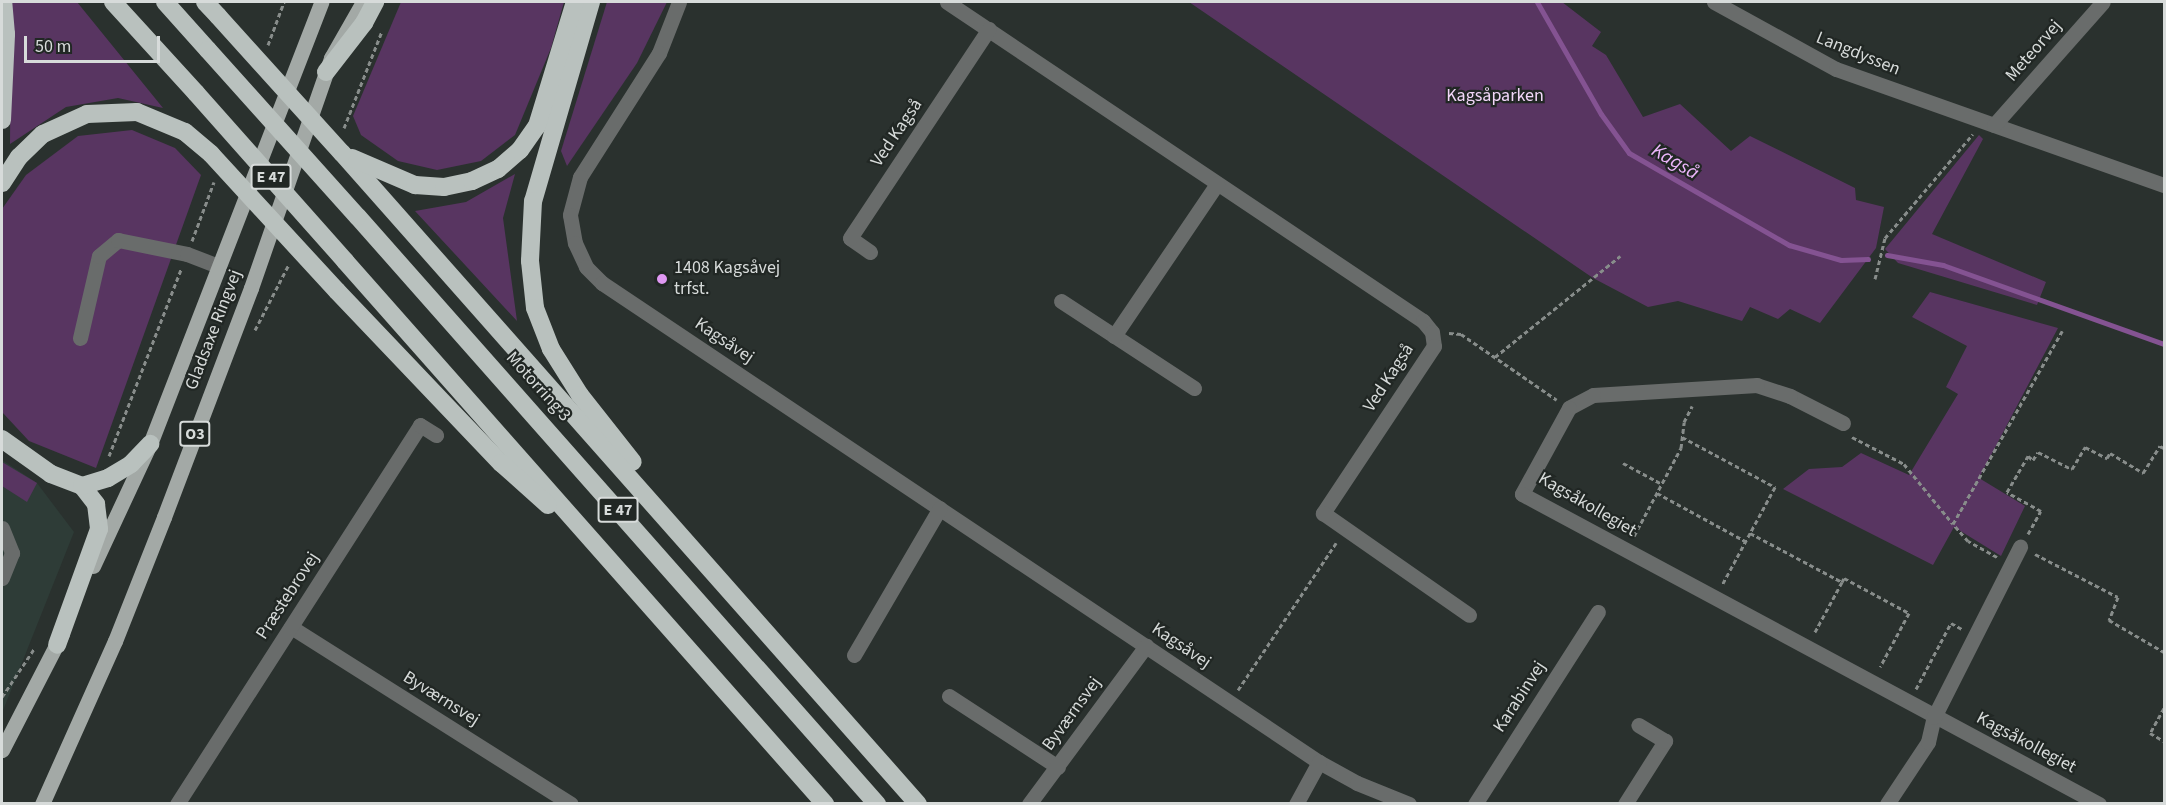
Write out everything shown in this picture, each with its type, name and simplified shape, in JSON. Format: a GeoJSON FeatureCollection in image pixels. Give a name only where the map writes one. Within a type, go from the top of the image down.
{"type":"FeatureCollection","features":[{"type":"Feature","properties":{"kind":"highway"},"geometry":{"type":"LineString","coordinates":[[2,120],[6,34],[3,2]]}},
{"type":"Feature","properties":{"kind":"highway","name":"E 47"},"geometry":{"type":"LineString","coordinates":[[113,2],[825,804]]}},
{"type":"Feature","properties":{"kind":"highway","name":"Motorring 3"},"geometry":{"type":"LineString","coordinates":[[165,2],[878,804]]}},
{"type":"Feature","properties":{"kind":"highway"},"geometry":{"type":"LineString","coordinates":[[205,2],[717,574],[913,798]]}},
{"type":"Feature","properties":{"kind":"highway"},"geometry":{"type":"LineString","coordinates":[[326,72],[364,23],[375,2]]}},
{"type":"Feature","properties":{"kind":"highway"},"geometry":{"type":"LineString","coordinates":[[342,153],[415,185],[463,183],[498,169],[520,150],[537,126],[575,2]]}},
{"type":"Feature","properties":{"kind":"highway"},"geometry":{"type":"LineString","coordinates":[[591,2],[533,201],[530,261],[535,308],[551,350],[580,395],[717,574]]}},
{"type":"Feature","properties":{"kind":"highway"},"geometry":{"type":"LineString","coordinates":[[2,183],[20,157],[43,134],[87,114],[136,112],[185,132],[211,154],[337,291],[501,463],[607,556]]}},
{"type":"Feature","properties":{"kind":"highway"},"geometry":{"type":"LineString","coordinates":[[2,439],[51,474],[82,486],[96,504],[99,529],[57,645]]}},
{"type":"Feature","properties":{"kind":"highway"},"geometry":{"type":"LineString","coordinates":[[82,486],[100,480],[131,464],[150,444]]}},
{"type":"Feature","properties":{"kind":"main road","name":"Gladsaxe Ringvej"},"geometry":{"type":"LineString","coordinates":[[2,750],[57,645],[150,444],[321,2]]}},
{"type":"Feature","properties":{"kind":"main road","name":"Gladsaxe Ringvej"},"geometry":{"type":"LineString","coordinates":[[42,804],[115,641],[164,517],[251,288],[326,72],[363,2]]}},
{"type":"Feature","properties":{"kind":"street","name":"Kagsåvej"},"geometry":{"type":"LineString","coordinates":[[679,2],[658,53],[580,177],[570,215],[575,243],[586,267],[602,283],[1319,762],[1357,783],[1408,804]]}},
{"type":"Feature","properties":{"kind":"street","name":"Ved Kagså"},"geometry":{"type":"LineString","coordinates":[[947,2],[1423,321],[1432,332],[1434,346],[1323,513],[1469,615]]}},
{"type":"Feature","properties":{"kind":"street","name":"Langdyssen"},"geometry":{"type":"LineString","coordinates":[[1714,2],[1836,69],[2164,184]]}},
{"type":"Feature","properties":{"kind":"street","name":"Meteorvej"},"geometry":{"type":"LineString","coordinates":[[1994,125],[2103,2]]}},
{"type":"Feature","properties":{"kind":"street","name":"Ved Kagså"},"geometry":{"type":"LineString","coordinates":[[870,252],[850,238],[989,30]]}},
{"type":"Feature","properties":{"kind":"street"},"geometry":{"type":"LineString","coordinates":[[1114,336],[1217,184]]}},
{"type":"Feature","properties":{"kind":"street"},"geometry":{"type":"LineString","coordinates":[[80,338],[99,256],[118,240],[187,254],[219,266]]}},
{"type":"Feature","properties":{"kind":"street"},"geometry":{"type":"LineString","coordinates":[[1061,301],[1194,388]]}},
{"type":"Feature","properties":{"kind":"street"},"geometry":{"type":"LineString","coordinates":[[1569,408],[1593,395],[1757,385],[1790,396],[1843,423]]}},
{"type":"Feature","properties":{"kind":"street","name":"Kagsåkollegiet"},"geometry":{"type":"LineString","coordinates":[[1569,408],[1522,494],[1716,597],[1811,640],[1934,717],[2099,804]]}},
{"type":"Feature","properties":{"kind":"street","name":"Præstebrovej"},"geometry":{"type":"LineString","coordinates":[[177,804],[420,425],[436,435]]}},
{"type":"Feature","properties":{"kind":"street"},"geometry":{"type":"LineString","coordinates":[[854,655],[939,508]]}},
{"type":"Feature","properties":{"kind":"street"},"geometry":{"type":"LineString","coordinates":[[2,528],[12,553],[2,578]]}},
{"type":"Feature","properties":{"kind":"street"},"geometry":{"type":"LineString","coordinates":[[1887,804],[1928,742],[1934,717],[2020,547]]}},
{"type":"Feature","properties":{"kind":"street","name":"Karabinvej"},"geometry":{"type":"LineString","coordinates":[[1475,804],[1598,612]]}},
{"type":"Feature","properties":{"kind":"street","name":"Byværnsvej"},"geometry":{"type":"LineString","coordinates":[[291,627],[571,804]]}},
{"type":"Feature","properties":{"kind":"street","name":"Byværnsvej"},"geometry":{"type":"LineString","coordinates":[[1029,804],[1146,646]]}},
{"type":"Feature","properties":{"kind":"street"},"geometry":{"type":"LineString","coordinates":[[949,696],[1058,767]]}},
{"type":"Feature","properties":{"kind":"street"},"geometry":{"type":"LineString","coordinates":[[1625,804],[1665,741],[1638,725]]}},
{"type":"Feature","properties":{"kind":"street"},"geometry":{"type":"LineString","coordinates":[[1296,804],[1319,762]]}},
{"type":"Feature","properties":{"kind":"path"},"geometry":{"type":"LineString","coordinates":[[265,53],[284,2]]}},
{"type":"Feature","properties":{"kind":"path"},"geometry":{"type":"LineString","coordinates":[[343,133],[385,22]]}},
{"type":"Feature","properties":{"kind":"path"},"geometry":{"type":"LineString","coordinates":[[1875,279],[1885,238],[1974,133],[1994,125]]}},
{"type":"Feature","properties":{"kind":"path"},"geometry":{"type":"LineString","coordinates":[[100,480],[218,174]]}},
{"type":"Feature","properties":{"kind":"path"},"geometry":{"type":"LineString","coordinates":[[1495,357],[1620,256]]}},
{"type":"Feature","properties":{"kind":"path"},"geometry":{"type":"LineString","coordinates":[[251,338],[293,257]]}},
{"type":"Feature","properties":{"kind":"path"},"geometry":{"type":"LineString","coordinates":[[1953,524],[2062,331]]}},
{"type":"Feature","properties":{"kind":"path"},"geometry":{"type":"LineString","coordinates":[[1432,332],[1461,334],[1569,408]]}},
{"type":"Feature","properties":{"kind":"path"},"geometry":{"type":"LineString","coordinates":[[1627,550],[1682,448],[1684,422],[1700,388]]}},
{"type":"Feature","properties":{"kind":"path"},"geometry":{"type":"LineString","coordinates":[[1843,423],[1847,434],[1904,464],[1968,542],[2000,559],[1995,569]]}},
{"type":"Feature","properties":{"kind":"path"},"geometry":{"type":"LineString","coordinates":[[1682,437],[1775,487],[1716,597]]}},
{"type":"Feature","properties":{"kind":"path"},"geometry":{"type":"LineString","coordinates":[[2164,448],[2160,446],[2143,473],[2110,453],[2107,459],[2085,447],[2072,469],[2038,452],[2033,460],[2028,456],[2007,492],[2042,511],[2020,547],[2118,597],[2109,620],[2164,652]]}},
{"type":"Feature","properties":{"kind":"path"},"geometry":{"type":"LineString","coordinates":[[1623,463],[1662,484]]}},
{"type":"Feature","properties":{"kind":"path"},"geometry":{"type":"LineString","coordinates":[[1657,493],[1746,541]]}},
{"type":"Feature","properties":{"kind":"path"},"geometry":{"type":"LineString","coordinates":[[1230,702],[1345,529]]}},
{"type":"Feature","properties":{"kind":"path"},"geometry":{"type":"LineString","coordinates":[[1750,533],[1842,582]]}},
{"type":"Feature","properties":{"kind":"path"},"geometry":{"type":"LineString","coordinates":[[1811,640],[1844,578],[1909,613],[1879,669]]}},
{"type":"Feature","properties":{"kind":"path"},"geometry":{"type":"LineString","coordinates":[[1907,684],[1916,689],[1952,623],[1962,629],[1968,619]]}},
{"type":"Feature","properties":{"kind":"path"},"geometry":{"type":"LineString","coordinates":[[1811,640],[1823,639]]}},
{"type":"Feature","properties":{"kind":"path"},"geometry":{"type":"LineString","coordinates":[[2,697],[38,642]]}},
{"type":"Feature","properties":{"kind":"path"},"geometry":{"type":"LineString","coordinates":[[1870,664],[1888,674]]}},
{"type":"Feature","properties":{"kind":"path"},"geometry":{"type":"LineString","coordinates":[[2164,708],[2150,733],[2164,741]]}},
{"type":"Feature","properties":{"kind":"shaded area"},"geometry":{"type":"Polygon","coordinates":[[[2,460],[37,483],[74,532],[2,713],[2,460]]]}},
{"type":"Feature","properties":{"kind":"green space"},"geometry":{"type":"Polygon","coordinates":[[[11,2],[77,2],[163,108],[118,98],[66,107],[10,144],[11,2]]]}},
{"type":"Feature","properties":{"kind":"green space"},"geometry":{"type":"Polygon","coordinates":[[[401,2],[564,2],[551,48],[515,135],[481,161],[437,170],[398,161],[361,135],[353,116],[401,2]]]}},
{"type":"Feature","properties":{"kind":"green space"},"geometry":{"type":"Polygon","coordinates":[[[607,2],[667,2],[637,63],[567,166],[561,151],[607,2]]]}},
{"type":"Feature","properties":{"kind":"green space","name":"Kagsåparken"},"geometry":{"type":"Polygon","coordinates":[[[1189,2],[1562,2],[1601,32],[1592,46],[1606,55],[1643,117],[1680,104],[1731,151],[1750,136],[1855,188],[1856,200],[1884,207],[1876,248],[1820,323],[1790,309],[1778,319],[1750,307],[1742,321],[1678,301],[1648,307],[1593,278],[1189,2]]]}},
{"type":"Feature","properties":{"kind":"green space"},"geometry":{"type":"Polygon","coordinates":[[[132,130],[175,148],[201,175],[96,468],[29,441],[2,412],[2,209],[26,175],[78,136],[132,130]]]}},
{"type":"Feature","properties":{"kind":"green space"},"geometry":{"type":"Polygon","coordinates":[[[1979,135],[1983,139],[1932,234],[2046,282],[2037,305],[1898,263],[1885,249],[1979,135]]]}},
{"type":"Feature","properties":{"kind":"green space"},"geometry":{"type":"Polygon","coordinates":[[[515,174],[503,218],[517,321],[415,211],[466,202],[515,174]]]}},
{"type":"Feature","properties":{"kind":"green space"},"geometry":{"type":"Polygon","coordinates":[[[1930,292],[2058,328],[1979,478],[2025,506],[2001,556],[1954,527],[1933,565],[1783,489],[1809,469],[1842,467],[1861,453],[1909,475],[1958,394],[1946,387],[1967,346],[1912,317],[1930,292]]]}},
{"type":"Feature","properties":{"kind":"green space"},"geometry":{"type":"Polygon","coordinates":[[[2,462],[37,483],[27,502],[2,486],[2,462]]]}},
{"type":"Feature","properties":{"kind":"waterway","name":"Kagså"},"geometry":{"type":"LineString","coordinates":[[1537,2],[1601,114],[1629,153],[1789,245],[1841,260],[1868,259]]}},
{"type":"Feature","properties":{"kind":"waterway","name":"Kagså"},"geometry":{"type":"LineString","coordinates":[[1887,255],[1943,265],[2164,344]]}},
{"type":"Feature","properties":{"kind":"place","name":"1408 Kagsåvej trfst."},"geometry":{"type":"Point","coordinates":[662,279]}}]}
